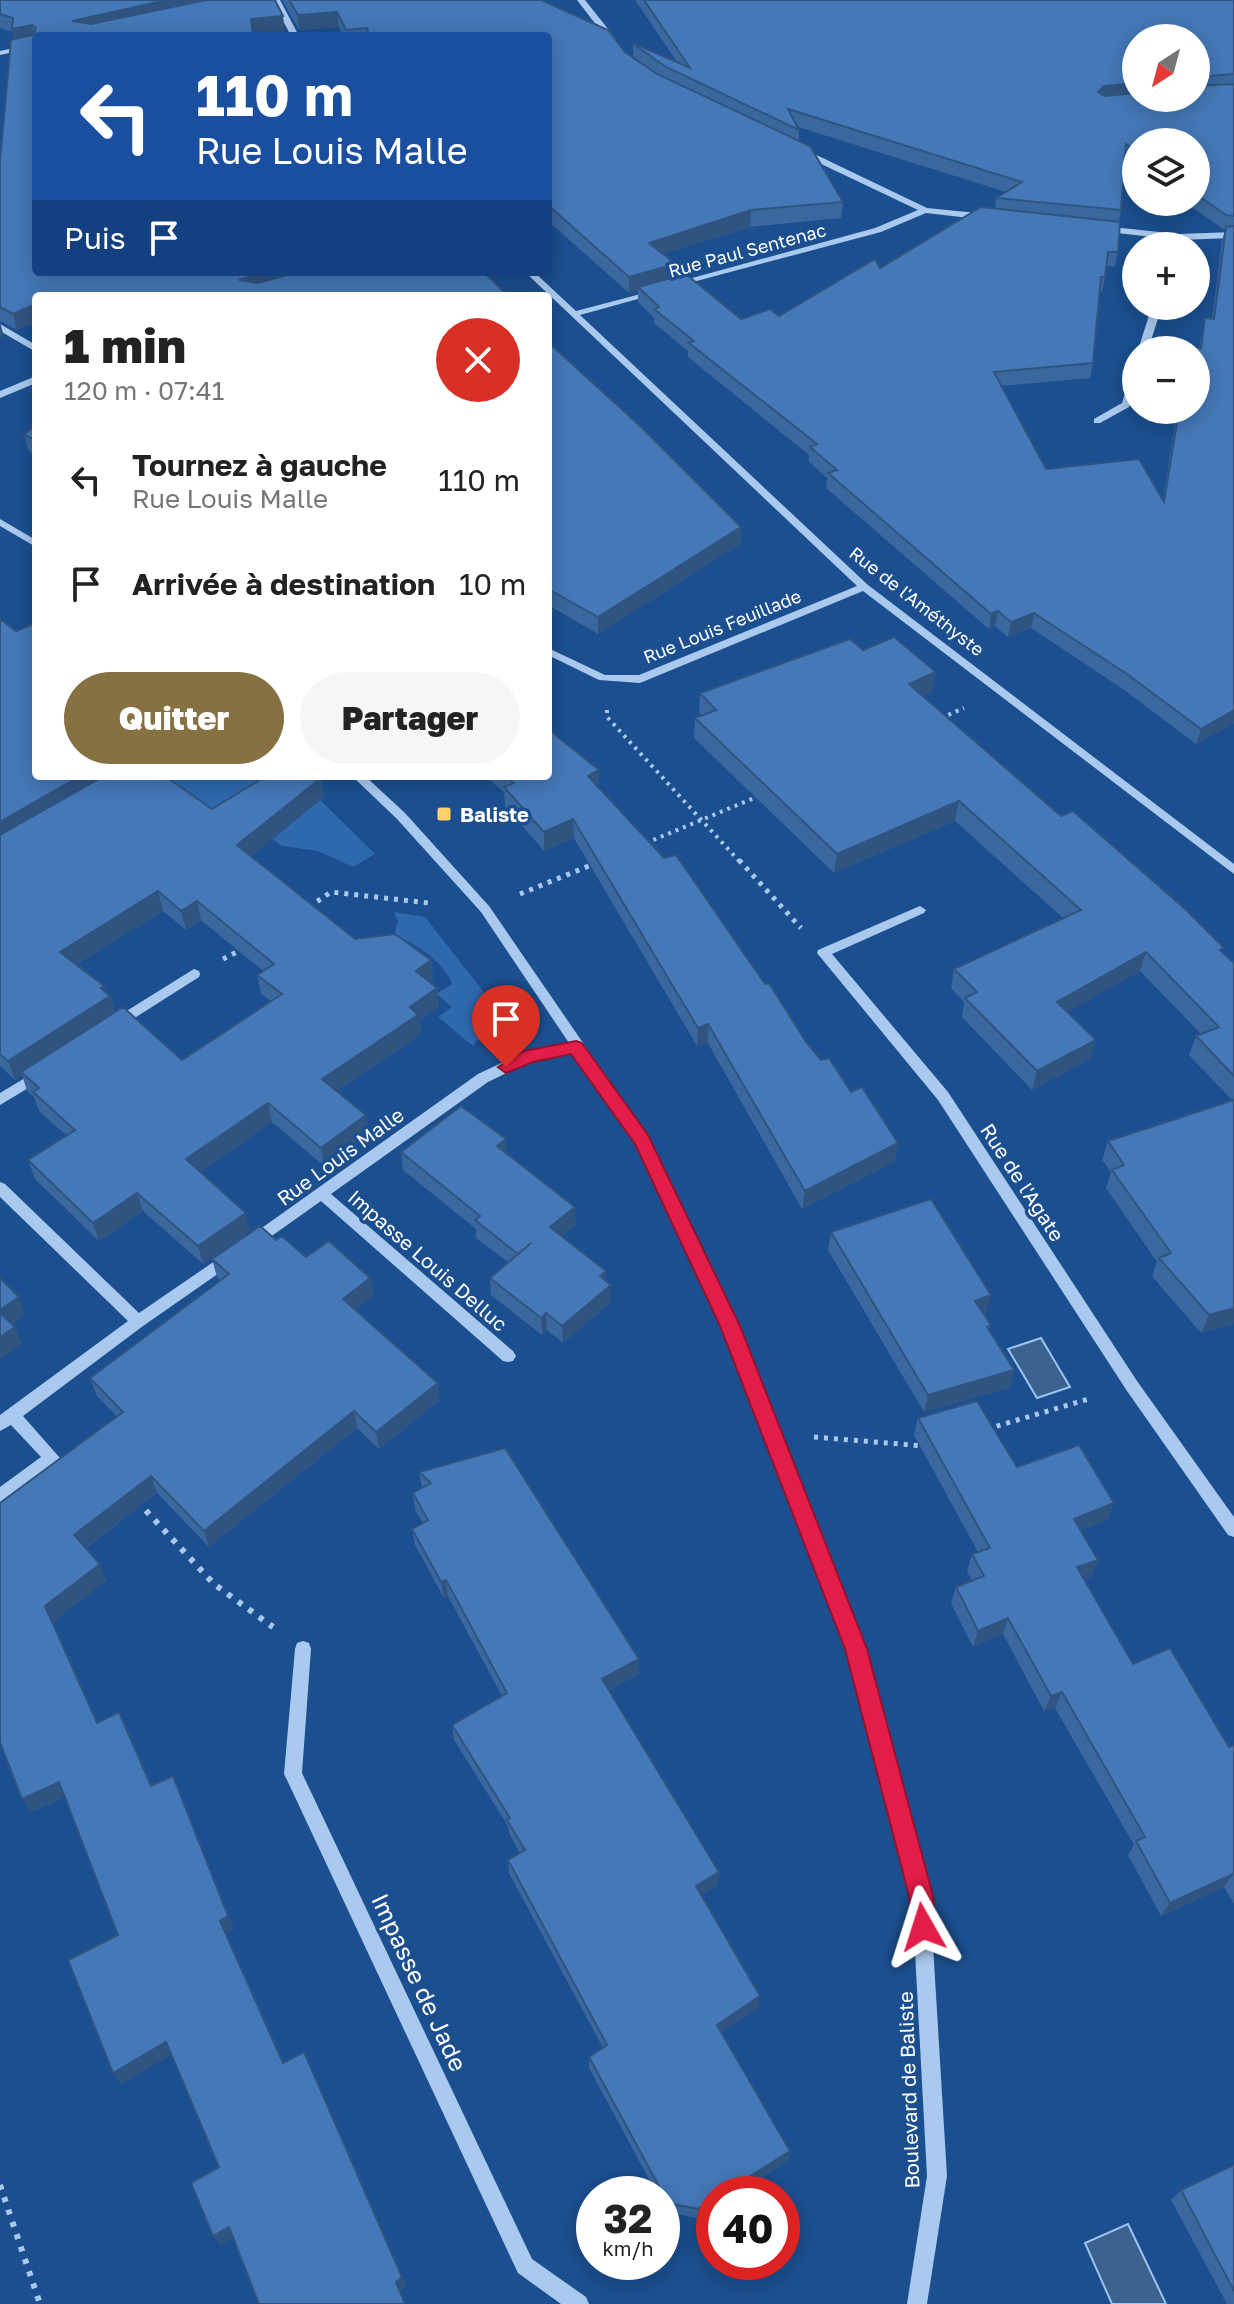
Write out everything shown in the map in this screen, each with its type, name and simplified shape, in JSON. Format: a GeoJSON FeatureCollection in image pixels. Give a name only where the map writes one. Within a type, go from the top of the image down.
{"type":"FeatureCollection","features":[{"type":"Feature","properties":{"kind":"street"},"geometry":{"type":"LineString","coordinates":[[276,0],[293,32]]}},
{"type":"Feature","properties":{"kind":"street"},"geometry":{"type":"LineString","coordinates":[[574,0],[582,2],[621,51]]}},
{"type":"Feature","properties":{"kind":"street"},"geometry":{"type":"LineString","coordinates":[[0,53],[32,46]]}},
{"type":"Feature","properties":{"kind":"street"},"geometry":{"type":"LineString","coordinates":[[791,147],[925,210],[1004,218]]}},
{"type":"Feature","properties":{"kind":"street","name":"Rue Paul Sentenac"},"geometry":{"type":"LineString","coordinates":[[574,314],[878,230],[925,210]]}},
{"type":"Feature","properties":{"kind":"street"},"geometry":{"type":"LineString","coordinates":[[1099,229],[1122,233]]}},
{"type":"Feature","properties":{"kind":"street"},"geometry":{"type":"LineString","coordinates":[[1210,238],[1234,235]]}},
{"type":"Feature","properties":{"kind":"street","name":"Rue de l'Améthyste"},"geometry":{"type":"LineString","coordinates":[[533,276],[550,292]]}},
{"type":"Feature","properties":{"kind":"street","name":"Rue de l'Améthyste"},"geometry":{"type":"LineString","coordinates":[[552,293],[864,587],[1004,691],[1234,870]]}},
{"type":"Feature","properties":{"kind":"street"},"geometry":{"type":"LineString","coordinates":[[0,327],[32,347]]}},
{"type":"Feature","properties":{"kind":"street"},"geometry":{"type":"LineString","coordinates":[[0,395],[32,381]]}},
{"type":"Feature","properties":{"kind":"street"},"geometry":{"type":"LineString","coordinates":[[1097,421],[1122,407]]}},
{"type":"Feature","properties":{"kind":"street"},"geometry":{"type":"LineString","coordinates":[[0,522],[32,542]]}},
{"type":"Feature","properties":{"kind":"street","name":"Rue Louis Feuillade"},"geometry":{"type":"LineString","coordinates":[[552,653],[603,678],[640,679],[864,587]]}},
{"type":"Feature","properties":{"kind":"street","name":"Boulevard de Baliste"},"geometry":{"type":"LineString","coordinates":[[362,780],[401,816],[485,909],[642,1140],[730,1326],[856,1649],[921,1896],[937,2176],[917,2304]]}},
{"type":"Feature","properties":{"kind":"street"},"geometry":{"type":"LineString","coordinates":[[1220,857],[1234,852]]}},
{"type":"Feature","properties":{"kind":"street"},"geometry":{"type":"LineString","coordinates":[[823,953],[920,910]]}},
{"type":"Feature","properties":{"kind":"street","name":"Rue de l'Agate"},"geometry":{"type":"LineString","coordinates":[[823,953],[943,1096],[1132,1386],[1234,1530]]}},
{"type":"Feature","properties":{"kind":"street"},"geometry":{"type":"LineString","coordinates":[[103,1033],[194,974]]}},
{"type":"Feature","properties":{"kind":"street","name":"Rue Louis Malle"},"geometry":{"type":"LineString","coordinates":[[0,1496],[52,1458],[6,1420],[138,1322],[483,1078],[530,1056],[576,1047]]}},
{"type":"Feature","properties":{"kind":"street"},"geometry":{"type":"LineString","coordinates":[[0,1100],[52,1067]]}},
{"type":"Feature","properties":{"kind":"street"},"geometry":{"type":"LineString","coordinates":[[0,1188],[138,1322]]}},
{"type":"Feature","properties":{"kind":"street","name":"Impasse Louis Delluc"},"geometry":{"type":"LineString","coordinates":[[322,1194],[508,1356]]}},
{"type":"Feature","properties":{"kind":"street","name":"Impasse de Jade"},"geometry":{"type":"LineString","coordinates":[[303,1649],[293,1774],[525,2266],[579,2304]]}},
{"type":"Feature","properties":{"kind":"path"},"geometry":{"type":"LineString","coordinates":[[603,678],[607,717],[705,819],[823,953]]}},
{"type":"Feature","properties":{"kind":"path"},"geometry":{"type":"LineString","coordinates":[[933,722],[1004,691]]}},
{"type":"Feature","properties":{"kind":"path"},"geometry":{"type":"LineString","coordinates":[[631,849],[762,795]]}},
{"type":"Feature","properties":{"kind":"path"},"geometry":{"type":"LineString","coordinates":[[301,913],[331,892],[485,909],[602,861]]}},
{"type":"Feature","properties":{"kind":"path"},"geometry":{"type":"LineString","coordinates":[[972,1433],[1132,1386]]}},
{"type":"Feature","properties":{"kind":"path"},"geometry":{"type":"LineString","coordinates":[[772,1433],[929,1446]]}},
{"type":"Feature","properties":{"kind":"path"},"geometry":{"type":"LineString","coordinates":[[131,1495],[214,1584],[303,1649]]}},
{"type":"Feature","properties":{"kind":"path"},"geometry":{"type":"LineString","coordinates":[[0,2185],[40,2304]]}},
{"type":"Feature","properties":{"kind":"shaded area"},"geometry":{"type":"Polygon","coordinates":[[[170,780],[300,780],[375,854],[353,867],[318,851],[282,846],[230,807],[212,818],[153,791],[170,780]]]}},
{"type":"Feature","properties":{"kind":"shaded area"},"geometry":{"type":"Polygon","coordinates":[[[394,912],[425,917],[486,995],[494,1009],[494,1019],[473,1046],[438,1017],[452,1007],[436,994],[452,984],[449,976],[428,954],[394,937],[398,921],[394,912]]]}},
{"type":"Feature","properties":{"kind":"shaded area"},"geometry":{"type":"Polygon","coordinates":[[[1041,1338],[1070,1387],[1037,1398],[1008,1349],[1041,1338]]]}},
{"type":"Feature","properties":{"kind":"shaded area"},"geometry":{"type":"Polygon","coordinates":[[[1128,2224],[1166,2304],[1112,2304],[1085,2243],[1128,2224]]]}},
{"type":"Feature","properties":{"kind":"building"},"geometry":{"type":"Polygon","coordinates":[[[0,0],[167,0],[72,21],[91,24],[206,0],[275,0],[283,16],[251,19],[253,32],[34,32],[36,28],[32,25],[12,29],[13,18],[0,14],[0,0]]]}},
{"type":"Feature","properties":{"kind":"building"},"geometry":{"type":"Polygon","coordinates":[[[289,0],[541,0],[608,30],[625,52],[657,74],[810,146],[843,202],[751,210],[649,243],[676,264],[629,277],[552,209],[552,32],[368,32],[367,28],[346,30],[337,12],[298,15],[289,0]]]}},
{"type":"Feature","properties":{"kind":"building"},"geometry":{"type":"Polygon","coordinates":[[[644,0],[1234,0],[1234,74],[1210,76],[1210,24],[1122,24],[1122,84],[1104,86],[1098,92],[1105,96],[1122,94],[1122,112],[1210,112],[1210,85],[1234,84],[1234,216],[1226,215],[1210,204],[1210,128],[1122,128],[1121,210],[996,198],[1022,182],[788,109],[799,130],[666,67],[633,43],[690,68],[644,0]]]}},
{"type":"Feature","properties":{"kind":"building"},"geometry":{"type":"Polygon","coordinates":[[[32,35],[32,276],[252,276],[239,280],[258,283],[283,276],[488,276],[504,292],[32,292],[32,306],[13,314],[0,307],[0,161],[11,40],[32,35]]]}},
{"type":"Feature","properties":{"kind":"building"},"geometry":{"type":"Polygon","coordinates":[[[981,207],[1120,222],[1118,252],[1108,252],[1105,277],[1101,277],[1093,363],[994,372],[1046,469],[1139,459],[1164,502],[1177,424],[1210,424],[1210,336],[1203,336],[1205,320],[1214,319],[1226,227],[1234,226],[1234,710],[1201,729],[1127,674],[1034,613],[1011,622],[998,611],[991,614],[828,473],[837,470],[810,447],[817,444],[689,343],[694,341],[654,309],[659,307],[638,287],[686,274],[741,319],[770,309],[779,316],[875,259],[880,268],[981,207]]]}},
{"type":"Feature","properties":{"kind":"building"},"geometry":{"type":"Polygon","coordinates":[[[552,346],[639,425],[741,527],[598,617],[552,591],[552,346]]]}},
{"type":"Feature","properties":{"kind":"building"},"geometry":{"type":"Polygon","coordinates":[[[0,619],[16,631],[32,625],[32,780],[73,780],[0,822],[0,619]]]}},
{"type":"Feature","properties":{"kind":"building"},"geometry":{"type":"Polygon","coordinates":[[[894,637],[936,672],[909,684],[1061,816],[1073,811],[1184,908],[1224,948],[1220,950],[1234,963],[1234,1076],[1196,1036],[1219,1027],[1146,952],[1057,1002],[1096,1040],[1037,1071],[965,998],[977,992],[954,969],[1081,910],[959,801],[837,854],[695,718],[716,710],[700,693],[850,639],[863,650],[894,637]]]}},
{"type":"Feature","properties":{"kind":"building"},"geometry":{"type":"Polygon","coordinates":[[[552,732],[599,770],[588,776],[664,858],[676,855],[765,984],[769,983],[806,1042],[821,1060],[829,1058],[851,1092],[862,1087],[898,1143],[805,1191],[708,1024],[698,1028],[573,819],[544,832],[504,787],[514,783],[511,780],[552,780],[552,732]]]}},
{"type":"Feature","properties":{"kind":"building"},"geometry":{"type":"Polygon","coordinates":[[[97,780],[171,780],[212,809],[259,780],[318,780],[237,845],[355,939],[395,934],[431,960],[416,971],[437,988],[410,1007],[418,1015],[322,1079],[366,1115],[321,1148],[268,1103],[186,1159],[246,1213],[198,1246],[137,1193],[93,1223],[28,1160],[75,1130],[33,1092],[39,1088],[21,1072],[123,1007],[182,1060],[282,994],[257,975],[274,964],[197,901],[181,911],[158,891],[60,952],[104,986],[101,988],[110,996],[8,1061],[0,1054],[0,835],[97,780]]]}},
{"type":"Feature","properties":{"kind":"building"},"geometry":{"type":"Polygon","coordinates":[[[1234,1100],[1234,1308],[1209,1315],[1159,1258],[1171,1253],[1112,1170],[1124,1165],[1108,1141],[1234,1100]]]}},
{"type":"Feature","properties":{"kind":"building"},"geometry":{"type":"Polygon","coordinates":[[[461,1106],[506,1139],[497,1146],[575,1207],[550,1227],[606,1271],[600,1276],[611,1285],[562,1326],[546,1313],[541,1318],[490,1278],[531,1243],[518,1254],[475,1220],[480,1216],[401,1152],[461,1106]]]}},
{"type":"Feature","properties":{"kind":"building"},"geometry":{"type":"Polygon","coordinates":[[[931,1199],[991,1295],[975,1301],[1014,1370],[928,1395],[831,1232],[931,1199]]]}},
{"type":"Feature","properties":{"kind":"building"},"geometry":{"type":"Polygon","coordinates":[[[260,1226],[276,1240],[282,1236],[306,1257],[329,1241],[370,1278],[343,1299],[438,1383],[376,1432],[354,1411],[204,1531],[151,1476],[74,1535],[100,1564],[45,1606],[97,1723],[119,1712],[151,1786],[173,1776],[228,1916],[220,1921],[283,2063],[304,2052],[402,2277],[396,2282],[405,2304],[259,2304],[229,2227],[213,2236],[191,2183],[219,2167],[166,2042],[113,2073],[68,1960],[118,1935],[59,1782],[22,1799],[0,1742],[0,1503],[123,1412],[90,1378],[229,1274],[212,1259],[260,1226]]]}},
{"type":"Feature","properties":{"kind":"building"},"geometry":{"type":"Polygon","coordinates":[[[0,1278],[19,1297],[0,1310],[0,1278]]]}},
{"type":"Feature","properties":{"kind":"building"},"geometry":{"type":"Polygon","coordinates":[[[0,1313],[15,1327],[0,1337],[0,1313]]]}},
{"type":"Feature","properties":{"kind":"building"},"geometry":{"type":"Polygon","coordinates":[[[977,1401],[1017,1467],[1079,1445],[1114,1503],[1074,1519],[1098,1560],[1077,1567],[1133,1664],[1170,1648],[1229,1747],[1234,1745],[1234,1875],[1170,1903],[1136,1841],[1145,1837],[1062,1692],[1051,1696],[1008,1618],[978,1631],[956,1587],[984,1576],[972,1554],[990,1548],[918,1418],[977,1401]]]}},
{"type":"Feature","properties":{"kind":"building"},"geometry":{"type":"Polygon","coordinates":[[[505,1448],[639,1659],[602,1679],[719,1872],[696,1886],[760,1996],[717,2025],[790,2151],[750,2176],[696,2176],[696,2209],[680,2205],[680,2176],[653,2176],[589,2057],[607,2045],[508,1860],[525,1850],[507,1820],[510,1818],[452,1725],[507,1693],[446,1580],[441,1582],[412,1529],[428,1520],[413,1493],[431,1483],[419,1472],[505,1448]]]}},
{"type":"Feature","properties":{"kind":"building"},"geometry":{"type":"Polygon","coordinates":[[[1234,2165],[1234,2291],[1181,2190],[1234,2165]]]}},
{"type":"Feature","properties":{"kind":"place","name":"Baliste"},"geometry":{"type":"Point","coordinates":[444,814]}},
{"type":"Feature","properties":{"kind":"route"},"geometry":{"type":"LineString","coordinates":[[506,1067],[530,1056],[576,1047],[642,1140],[730,1326],[856,1649],[921,1896],[923,1927]]}}]}
